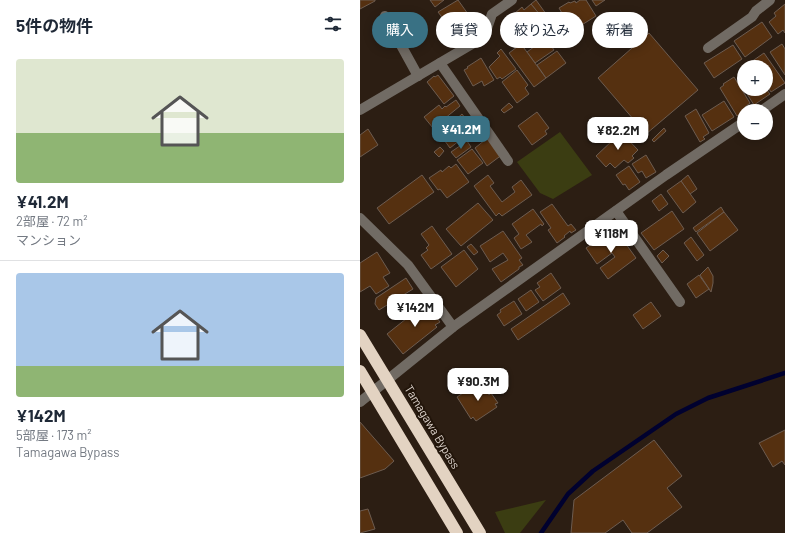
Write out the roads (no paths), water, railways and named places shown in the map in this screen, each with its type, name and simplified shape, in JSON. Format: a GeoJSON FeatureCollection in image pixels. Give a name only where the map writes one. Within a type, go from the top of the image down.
{"type":"FeatureCollection","features":[{"type":"Feature","properties":{"kind":"highway","name":"Tamagawa Bypass"},"geometry":{"type":"LineString","coordinates":[[360,335],[480,533]]}},
{"type":"Feature","properties":{"kind":"highway"},"geometry":{"type":"LineString","coordinates":[[360,371],[457,533]]}},
{"type":"Feature","properties":{"kind":"street"},"geometry":{"type":"LineString","coordinates":[[360,110],[484,37],[492,14],[512,0]]}},
{"type":"Feature","properties":{"kind":"street"},"geometry":{"type":"LineString","coordinates":[[708,48],[752,17],[756,11],[770,0]]}},
{"type":"Feature","properties":{"kind":"street"},"geometry":{"type":"LineString","coordinates":[[403,48],[418,76]]}},
{"type":"Feature","properties":{"kind":"street"},"geometry":{"type":"LineString","coordinates":[[440,63],[508,161]]}},
{"type":"Feature","properties":{"kind":"street"},"geometry":{"type":"LineString","coordinates":[[770,104],[785,94]]}},
{"type":"Feature","properties":{"kind":"street"},"geometry":{"type":"LineString","coordinates":[[360,402],[453,327],[737,127]]}},
{"type":"Feature","properties":{"kind":"street"},"geometry":{"type":"LineString","coordinates":[[616,211],[680,302]]}},
{"type":"Feature","properties":{"kind":"street"},"geometry":{"type":"LineString","coordinates":[[360,218],[408,266],[453,327]]}},
{"type":"Feature","properties":{"kind":"waterway"},"geometry":{"type":"LineString","coordinates":[[541,533],[568,494],[593,471],[676,414],[708,398],[785,373]]}}]}
